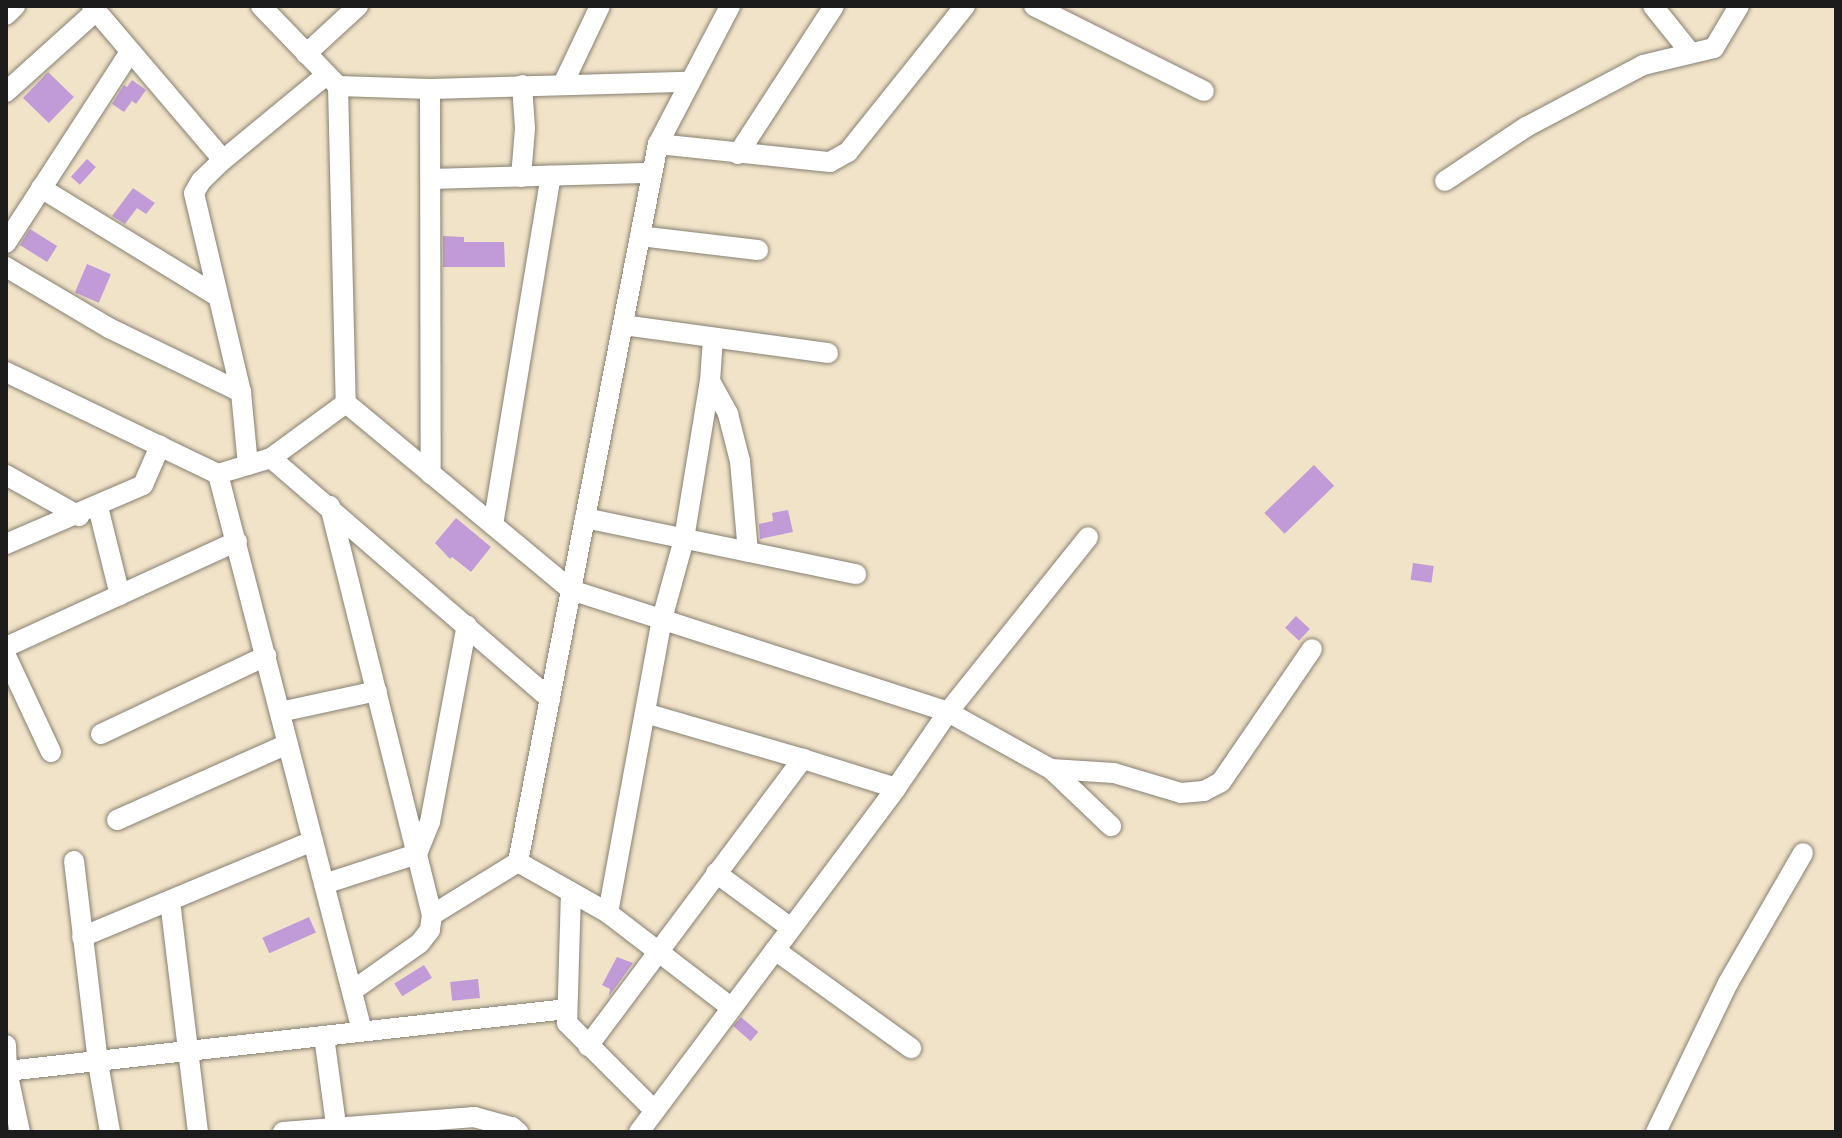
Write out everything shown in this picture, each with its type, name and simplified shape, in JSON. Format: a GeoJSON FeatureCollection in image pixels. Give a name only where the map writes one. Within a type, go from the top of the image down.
{"type":"FeatureCollection","features":[{"type":"Feature","properties":{"kind":"street"},"geometry":{"type":"LineString","coordinates":[[6,15],[15,6]]}},
{"type":"Feature","properties":{"kind":"street"},"geometry":{"type":"LineString","coordinates":[[261,6],[332,81],[346,403],[571,590],[948,712],[1051,769],[1111,826]]}},
{"type":"Feature","properties":{"kind":"street"},"geometry":{"type":"LineString","coordinates":[[306,54],[358,6]]}},
{"type":"Feature","properties":{"kind":"street"},"geometry":{"type":"LineString","coordinates":[[563,84],[600,6]]}},
{"type":"Feature","properties":{"kind":"street"},"geometry":{"type":"LineString","coordinates":[[432,915],[518,862],[658,144],[730,6]]}},
{"type":"Feature","properties":{"kind":"street"},"geometry":{"type":"LineString","coordinates":[[738,154],[834,6]]}},
{"type":"Feature","properties":{"kind":"street"},"geometry":{"type":"LineString","coordinates":[[658,144],[830,162],[848,152],[965,6]]}},
{"type":"Feature","properties":{"kind":"street"},"geometry":{"type":"LineString","coordinates":[[1034,6],[1204,91]]}},
{"type":"Feature","properties":{"kind":"street"},"geometry":{"type":"LineString","coordinates":[[1653,6],[1689,51]]}},
{"type":"Feature","properties":{"kind":"street"},"geometry":{"type":"LineString","coordinates":[[1445,181],[1526,127],[1643,65],[1689,51],[1705,52],[1714,48],[1739,6]]}},
{"type":"Feature","properties":{"kind":"street"},"geometry":{"type":"LineString","coordinates":[[6,92],[94,8],[223,160]]}},
{"type":"Feature","properties":{"kind":"street"},"geometry":{"type":"LineString","coordinates":[[6,243],[130,52]]}},
{"type":"Feature","properties":{"kind":"street"},"geometry":{"type":"LineString","coordinates":[[248,465],[241,392],[194,193],[201,181],[223,160],[332,81],[430,89],[688,82]]}},
{"type":"Feature","properties":{"kind":"street"},"geometry":{"type":"LineString","coordinates":[[521,177],[525,128],[522,85]]}},
{"type":"Feature","properties":{"kind":"street"},"geometry":{"type":"LineString","coordinates":[[430,89],[431,474]]}},
{"type":"Feature","properties":{"kind":"street"},"geometry":{"type":"LineString","coordinates":[[431,179],[652,173]]}},
{"type":"Feature","properties":{"kind":"street"},"geometry":{"type":"LineString","coordinates":[[493,525],[551,176]]}},
{"type":"Feature","properties":{"kind":"street"},"geometry":{"type":"LineString","coordinates":[[41,188],[217,296]]}},
{"type":"Feature","properties":{"kind":"street"},"geometry":{"type":"LineString","coordinates":[[640,236],[758,250]]}},
{"type":"Feature","properties":{"kind":"street"},"geometry":{"type":"LineString","coordinates":[[6,267],[109,328],[241,392]]}},
{"type":"Feature","properties":{"kind":"street"},"geometry":{"type":"LineString","coordinates":[[623,325],[828,353]]}},
{"type":"Feature","properties":{"kind":"street"},"geometry":{"type":"LineString","coordinates":[[608,913],[662,619],[684,539],[710,381],[713,338]]}},
{"type":"Feature","properties":{"kind":"street"},"geometry":{"type":"LineString","coordinates":[[6,372],[218,474],[271,458],[346,403]]}},
{"type":"Feature","properties":{"kind":"street"},"geometry":{"type":"LineString","coordinates":[[710,381],[728,414],[740,461],[748,552]]}},
{"type":"Feature","properties":{"kind":"street"},"geometry":{"type":"LineString","coordinates":[[6,544],[79,516],[143,485],[160,446]]}},
{"type":"Feature","properties":{"kind":"street"},"geometry":{"type":"LineString","coordinates":[[271,458],[550,699]]}},
{"type":"Feature","properties":{"kind":"street"},"geometry":{"type":"LineString","coordinates":[[218,474],[362,1031]]}},
{"type":"Feature","properties":{"kind":"street"},"geometry":{"type":"LineString","coordinates":[[6,475],[79,516]]}},
{"type":"Feature","properties":{"kind":"street"},"geometry":{"type":"LineString","coordinates":[[330,506],[432,915],[430,930],[420,943],[352,991]]}},
{"type":"Feature","properties":{"kind":"street"},"geometry":{"type":"LineString","coordinates":[[98,507],[120,595]]}},
{"type":"Feature","properties":{"kind":"street"},"geometry":{"type":"LineString","coordinates":[[585,518],[856,574]]}},
{"type":"Feature","properties":{"kind":"street"},"geometry":{"type":"LineString","coordinates":[[639,1132],[896,788],[948,712],[1088,537]]}},
{"type":"Feature","properties":{"kind":"street"},"geometry":{"type":"LineString","coordinates":[[6,647],[237,541]]}},
{"type":"Feature","properties":{"kind":"street"},"geometry":{"type":"LineString","coordinates":[[417,854],[430,822],[467,625]]}},
{"type":"Feature","properties":{"kind":"street"},"geometry":{"type":"LineString","coordinates":[[1051,769],[1114,773],[1181,793],[1204,791],[1221,782],[1312,649]]}},
{"type":"Feature","properties":{"kind":"street"},"geometry":{"type":"LineString","coordinates":[[6,656],[51,752]]}},
{"type":"Feature","properties":{"kind":"street"},"geometry":{"type":"LineString","coordinates":[[101,734],[266,656]]}},
{"type":"Feature","properties":{"kind":"street"},"geometry":{"type":"LineString","coordinates":[[280,712],[377,691]]}},
{"type":"Feature","properties":{"kind":"street"},"geometry":{"type":"LineString","coordinates":[[645,713],[896,788]]}},
{"type":"Feature","properties":{"kind":"street"},"geometry":{"type":"LineString","coordinates":[[117,820],[288,744]]}},
{"type":"Feature","properties":{"kind":"street"},"geometry":{"type":"LineString","coordinates":[[588,1046],[803,759]]}},
{"type":"Feature","properties":{"kind":"street"},"geometry":{"type":"LineString","coordinates":[[82,937],[313,841]]}},
{"type":"Feature","properties":{"kind":"street"},"geometry":{"type":"LineString","coordinates":[[1656,1132],[1728,983],[1803,853]]}},
{"type":"Feature","properties":{"kind":"street"},"geometry":{"type":"LineString","coordinates":[[324,884],[417,854]]}},
{"type":"Feature","properties":{"kind":"street"},"geometry":{"type":"LineString","coordinates":[[74,861],[98,1063],[110,1132]]}},
{"type":"Feature","properties":{"kind":"street"},"geometry":{"type":"LineString","coordinates":[[518,862],[608,913],[732,1008]]}},
{"type":"Feature","properties":{"kind":"street"},"geometry":{"type":"LineString","coordinates":[[716,873],[791,928]]}},
{"type":"Feature","properties":{"kind":"street"},"geometry":{"type":"LineString","coordinates":[[571,892],[567,1023],[655,1111]]}},
{"type":"Feature","properties":{"kind":"street"},"geometry":{"type":"LineString","coordinates":[[170,901],[198,1132]]}},
{"type":"Feature","properties":{"kind":"street"},"geometry":{"type":"LineString","coordinates":[[775,950],[911,1048]]}},
{"type":"Feature","properties":{"kind":"street"},"geometry":{"type":"LineString","coordinates":[[7,1071],[567,1009]]}},
{"type":"Feature","properties":{"kind":"street"},"geometry":{"type":"LineString","coordinates":[[324,1036],[337,1129]]}},
{"type":"Feature","properties":{"kind":"street"},"geometry":{"type":"LineString","coordinates":[[6,1045],[7,1071],[20,1132]]}},
{"type":"Feature","properties":{"kind":"street"},"geometry":{"type":"LineString","coordinates":[[283,1132],[414,1126],[474,1117],[512,1127],[518,1132]]}},
{"type":"Feature","properties":{"kind":"building"},"geometry":{"type":"Polygon","coordinates":[[[48,72],[74,97],[49,123],[23,98],[48,72]]]}},
{"type":"Feature","properties":{"kind":"building"},"geometry":{"type":"Polygon","coordinates":[[[132,80],[146,90],[136,104],[132,101],[124,112],[112,104],[124,85],[127,87],[132,80]]]}},
{"type":"Feature","properties":{"kind":"building"},"geometry":{"type":"Polygon","coordinates":[[[87,159],[96,167],[80,185],[71,177],[87,159]]]}},
{"type":"Feature","properties":{"kind":"building"},"geometry":{"type":"Polygon","coordinates":[[[133,188],[155,203],[146,214],[137,208],[125,224],[112,216],[133,188]]]}},
{"type":"Feature","properties":{"kind":"building"},"geometry":{"type":"Polygon","coordinates":[[[30,229],[57,246],[47,262],[20,245],[30,229]]]}},
{"type":"Feature","properties":{"kind":"building"},"geometry":{"type":"Polygon","coordinates":[[[443,236],[464,237],[464,242],[504,242],[505,267],[443,267],[443,236]]]}},
{"type":"Feature","properties":{"kind":"building"},"geometry":{"type":"Polygon","coordinates":[[[87,264],[111,274],[99,303],[75,293],[87,264]]]}},
{"type":"Feature","properties":{"kind":"building"},"geometry":{"type":"Polygon","coordinates":[[[1314,465],[1334,486],[1285,534],[1264,513],[1314,465]]]}},
{"type":"Feature","properties":{"kind":"building"},"geometry":{"type":"Polygon","coordinates":[[[788,510],[793,532],[760,539],[759,524],[773,521],[772,513],[788,510]]]}},
{"type":"Feature","properties":{"kind":"building"},"geometry":{"type":"Polygon","coordinates":[[[456,518],[491,547],[471,572],[452,557],[450,559],[435,543],[456,518]]]}},
{"type":"Feature","properties":{"kind":"building"},"geometry":{"type":"Polygon","coordinates":[[[1413,563],[1434,566],[1431,583],[1411,580],[1413,563]]]}},
{"type":"Feature","properties":{"kind":"building"},"geometry":{"type":"Polygon","coordinates":[[[1296,616],[1310,629],[1299,641],[1285,628],[1296,616]]]}},
{"type":"Feature","properties":{"kind":"building"},"geometry":{"type":"Polygon","coordinates":[[[309,917],[316,933],[269,953],[262,938],[309,917]]]}},
{"type":"Feature","properties":{"kind":"building"},"geometry":{"type":"Polygon","coordinates":[[[617,957],[633,963],[609,996],[610,989],[602,985],[617,957]]]}},
{"type":"Feature","properties":{"kind":"building"},"geometry":{"type":"Polygon","coordinates":[[[424,965],[432,978],[402,996],[394,984],[424,965]]]}},
{"type":"Feature","properties":{"kind":"building"},"geometry":{"type":"Polygon","coordinates":[[[478,979],[480,998],[452,1001],[450,982],[478,979]]]}},
{"type":"Feature","properties":{"kind":"building"},"geometry":{"type":"Polygon","coordinates":[[[741,1017],[758,1032],[750,1041],[733,1026],[741,1017]]]}}]}
